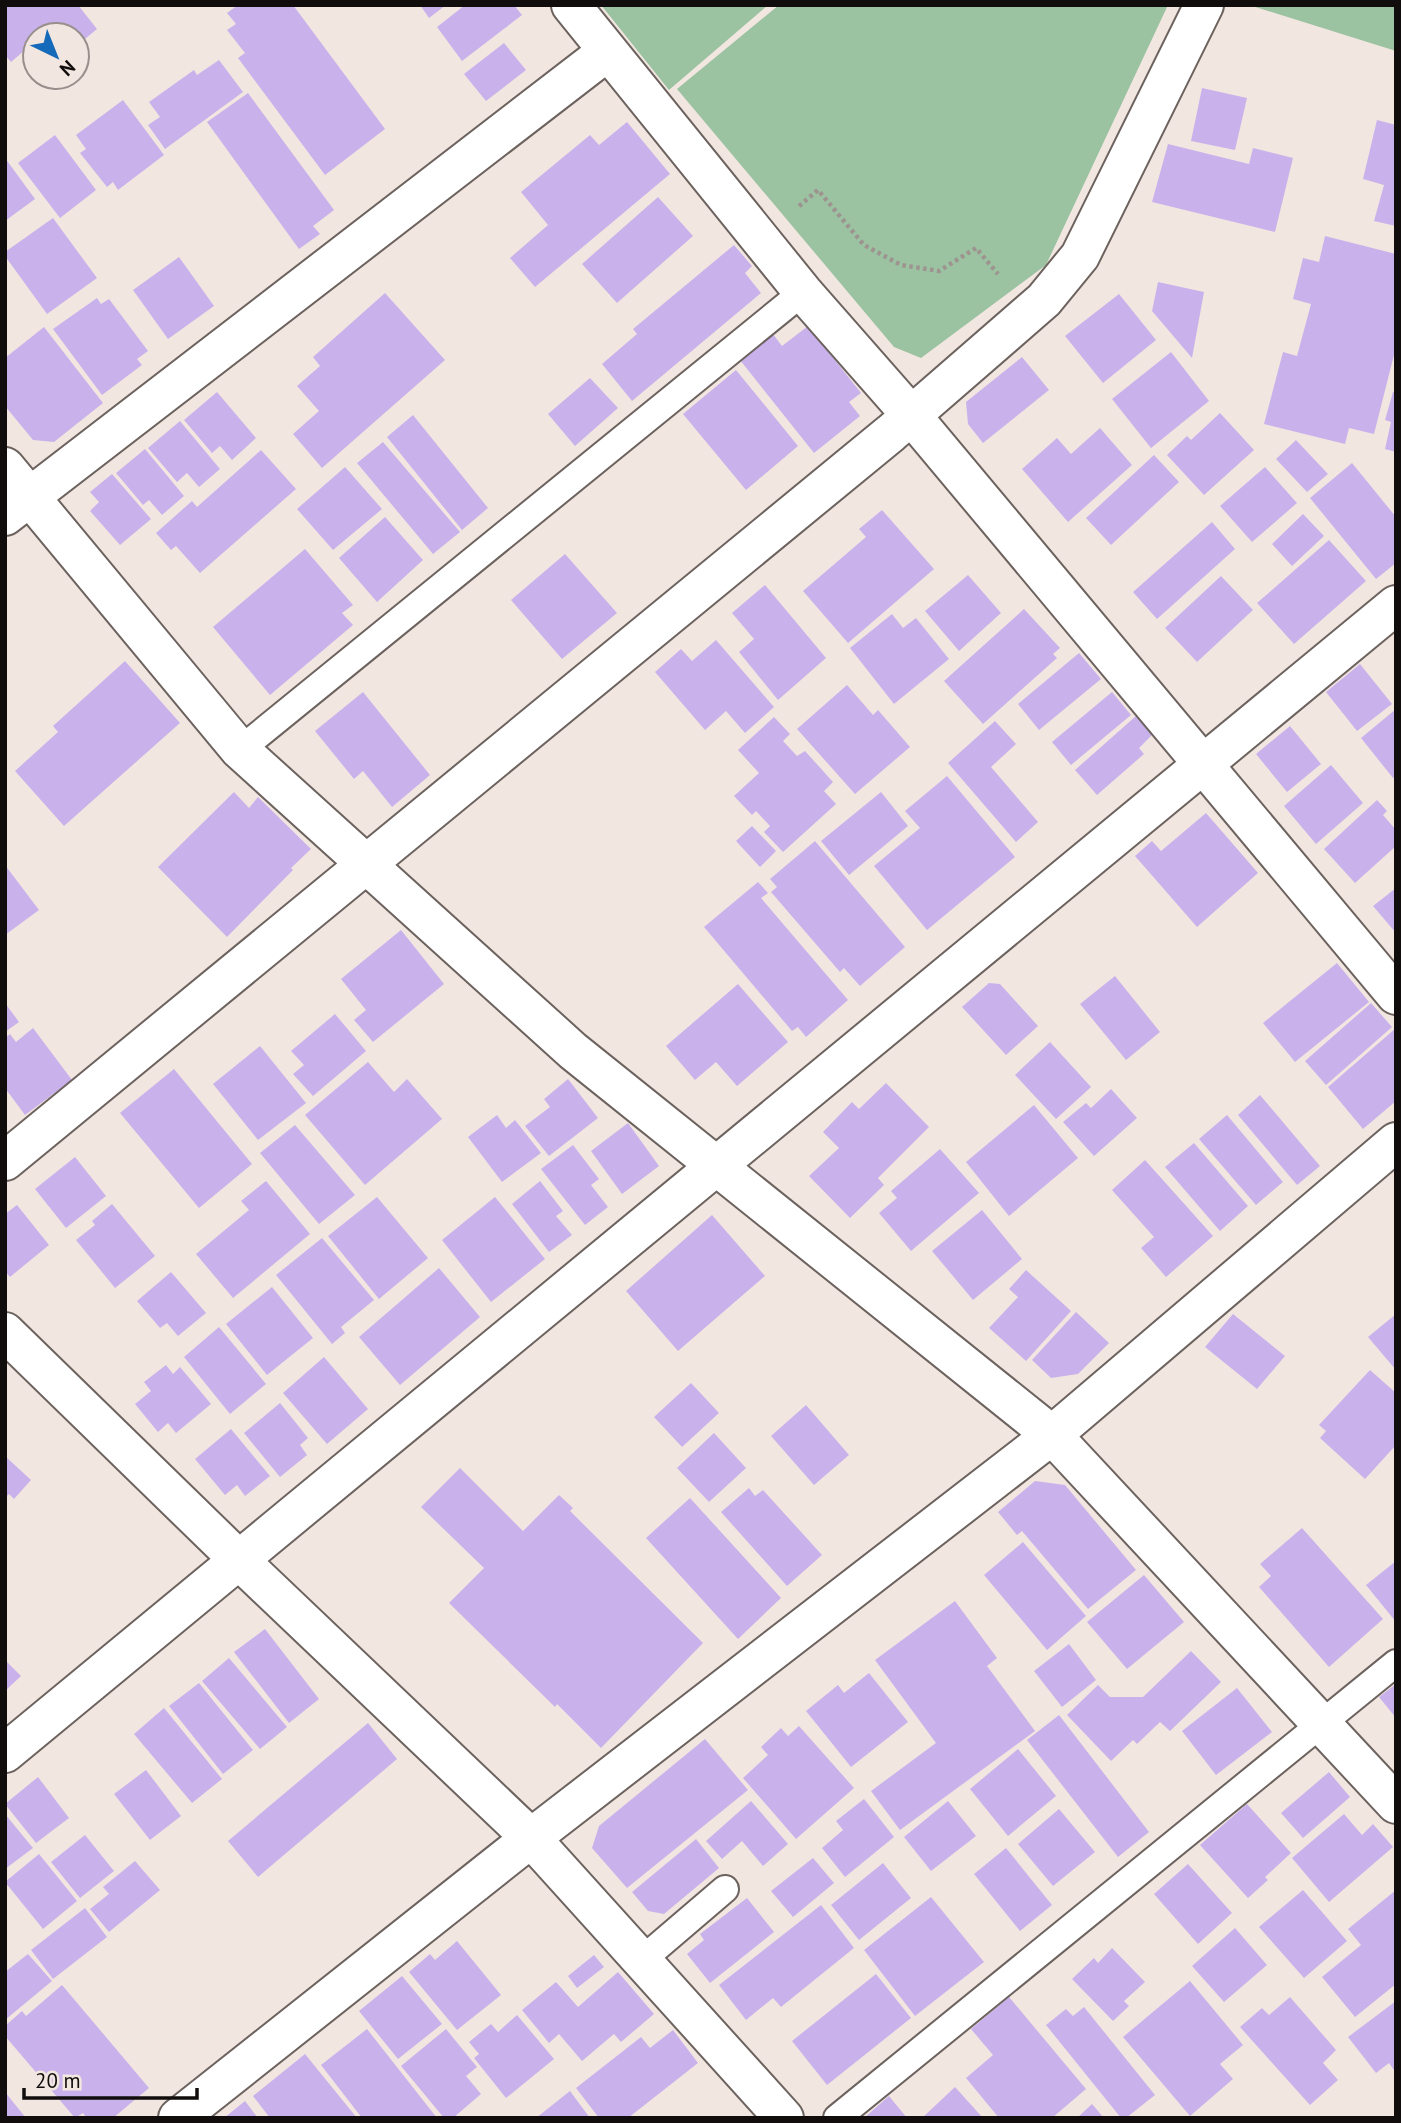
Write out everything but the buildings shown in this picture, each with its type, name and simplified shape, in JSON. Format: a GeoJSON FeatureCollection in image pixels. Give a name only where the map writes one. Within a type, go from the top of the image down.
{"type":"FeatureCollection","features":[{"type":"Feature","properties":{"kind":"street"},"geometry":{"type":"LineString","coordinates":[[571,5],[803,292],[911,415],[1396,995]]}},
{"type":"Feature","properties":{"kind":"street"},"geometry":{"type":"LineString","coordinates":[[5,1161],[911,415],[1044,300],[1080,256],[1204,5]]}},
{"type":"Feature","properties":{"kind":"street"},"geometry":{"type":"LineString","coordinates":[[17,507],[608,51]]}},
{"type":"Feature","properties":{"kind":"street"},"geometry":{"type":"LineString","coordinates":[[5,467],[17,507],[240,750],[573,1051],[1052,1434],[1396,1804]]}},
{"type":"Feature","properties":{"kind":"street"},"geometry":{"type":"LineString","coordinates":[[5,1753],[240,1561],[716,1163],[1396,605]]}},
{"type":"Feature","properties":{"kind":"street"},"geometry":{"type":"LineString","coordinates":[[178,2118],[531,1838],[1052,1434],[1396,1142]]}},
{"type":"Feature","properties":{"kind":"street"},"geometry":{"type":"LineString","coordinates":[[5,1332],[240,1561],[531,1838],[784,2118]]}},
{"type":"Feature","properties":{"kind":"lane"},"geometry":{"type":"LineString","coordinates":[[240,750],[803,292]]}},
{"type":"Feature","properties":{"kind":"lane"},"geometry":{"type":"LineString","coordinates":[[836,2118],[1396,1662]]}},
{"type":"Feature","properties":{"kind":"lane"},"geometry":{"type":"LineString","coordinates":[[642,1960],[725,1889]]}},
{"type":"Feature","properties":{"kind":"path"},"geometry":{"type":"LineString","coordinates":[[792,212],[818,190],[864,245],[901,265],[939,271],[976,248]]}},
{"type":"Feature","properties":{"kind":"green space"},"geometry":{"type":"Polygon","coordinates":[[[601,5],[768,5],[669,90],[601,5]]]}},
{"type":"Feature","properties":{"kind":"green space"},"geometry":{"type":"Polygon","coordinates":[[[779,5],[1168,5],[1046,265],[921,358],[894,347],[677,89],[779,5]]]}},
{"type":"Feature","properties":{"kind":"green space"},"geometry":{"type":"Polygon","coordinates":[[[1249,5],[1396,5],[1396,51],[1249,5]]]}}]}
